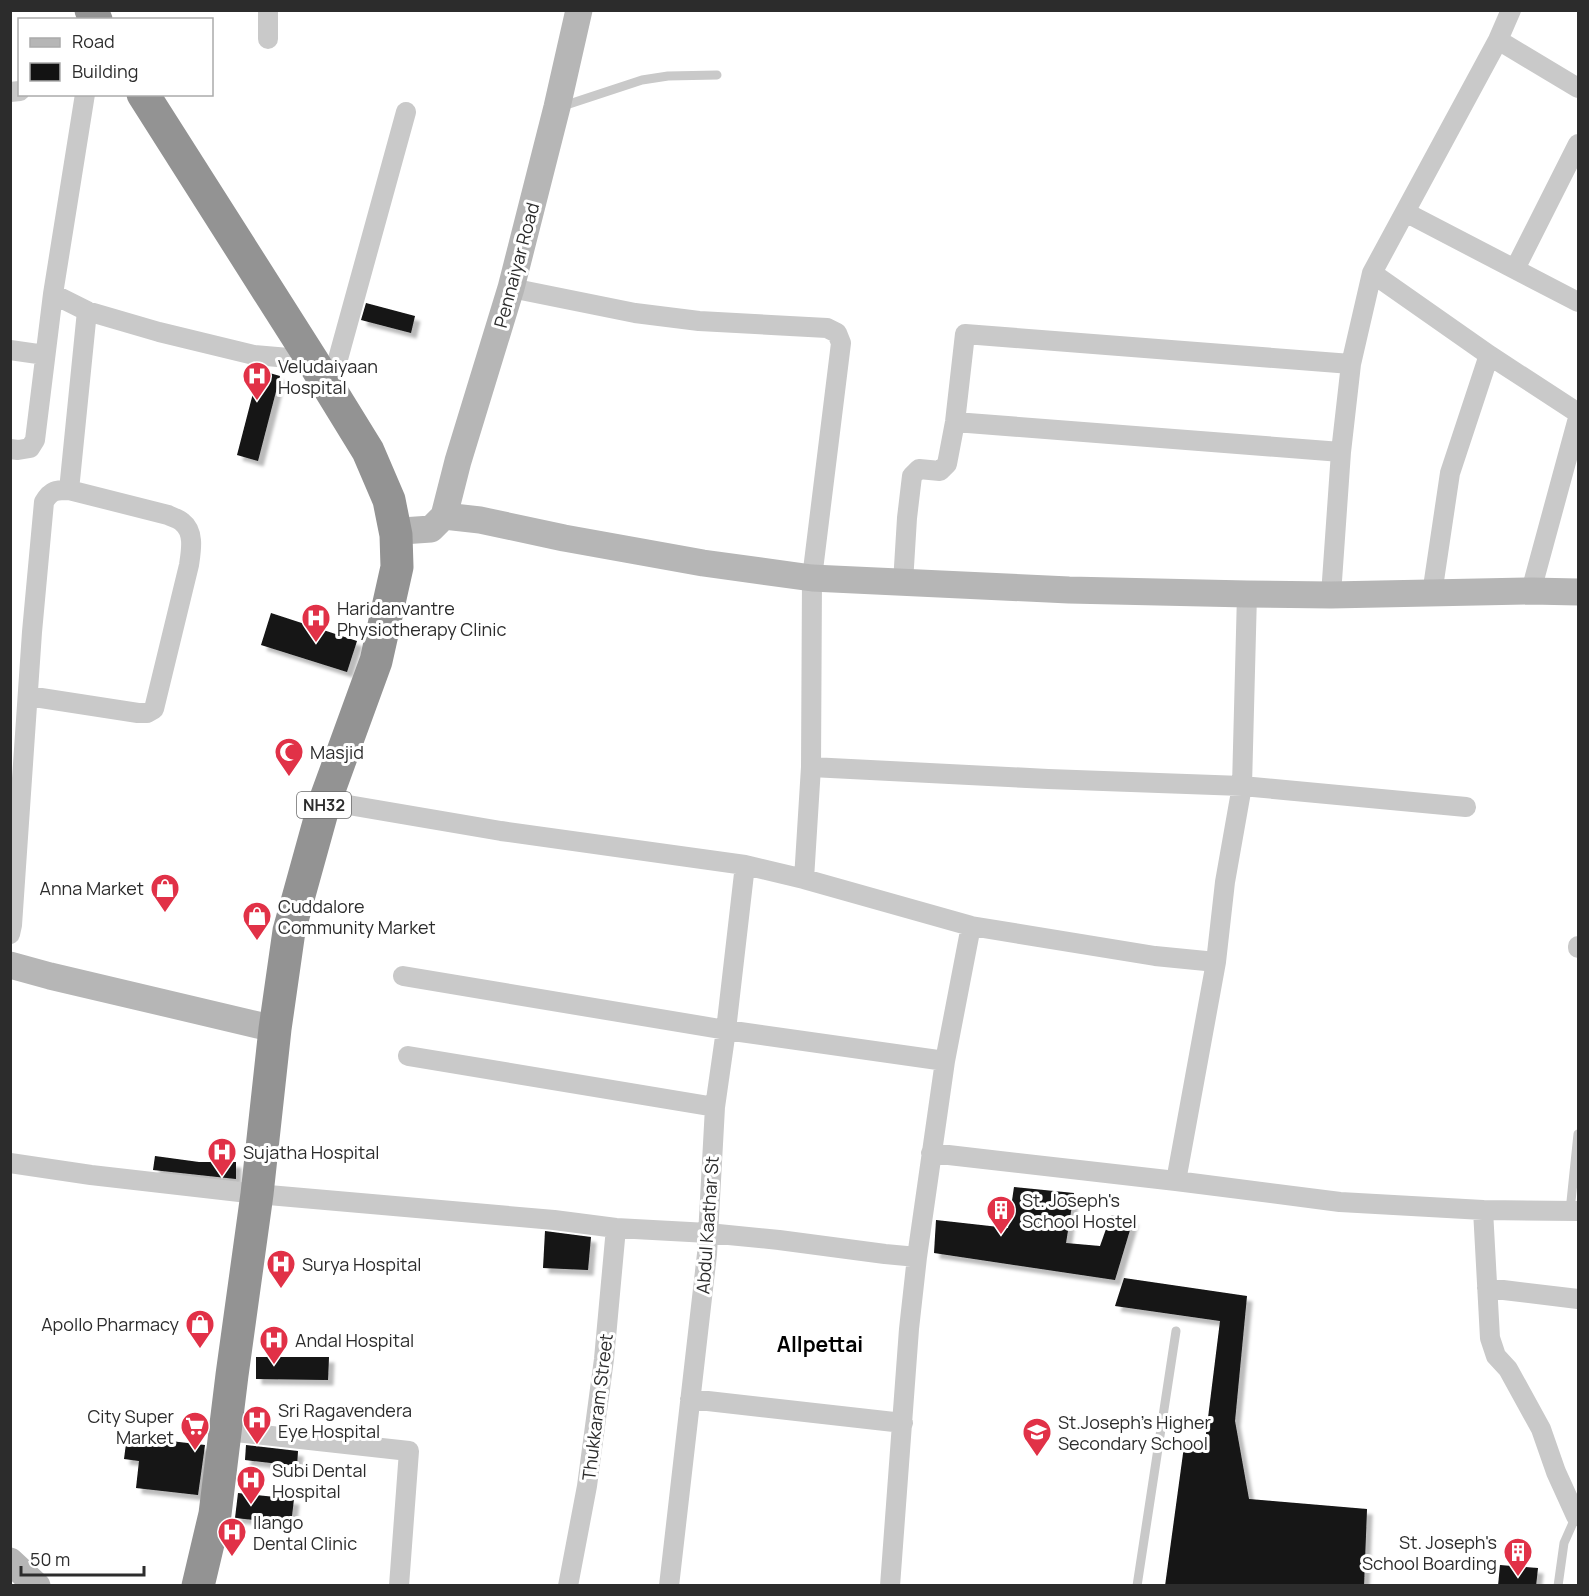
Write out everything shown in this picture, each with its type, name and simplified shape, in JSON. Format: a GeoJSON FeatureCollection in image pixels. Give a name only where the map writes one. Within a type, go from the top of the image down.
{"type":"FeatureCollection","features":[{"type":"Feature","properties":{"kind":"highway","name":"NH32"},"geometry":{"type":"LineString","coordinates":[[144,96],[368,451],[390,500],[395,529],[397,567],[376,661],[325,801],[289,931],[215,1514],[198,1586]]}},
{"type":"Feature","properties":{"kind":"street"},"geometry":{"type":"LineString","coordinates":[[268,10],[268,39]]}},
{"type":"Feature","properties":{"kind":"street","name":"Pennaiyar Road"},"geometry":{"type":"LineString","coordinates":[[437,522],[511,288],[579,10]]}},
{"type":"Feature","properties":{"kind":"street"},"geometry":{"type":"LineString","coordinates":[[1331,596],[1341,452],[1351,364],[1372,273],[1511,10]]}},
{"type":"Feature","properties":{"kind":"street"},"geometry":{"type":"LineString","coordinates":[[1497,40],[1578,88]]}},
{"type":"Feature","properties":{"kind":"street"},"geometry":{"type":"LineString","coordinates":[[10,449],[30,448],[35,440],[53,294],[85,96]]}},
{"type":"Feature","properties":{"kind":"street"},"geometry":{"type":"LineString","coordinates":[[330,388],[406,112]]}},
{"type":"Feature","properties":{"kind":"street"},"geometry":{"type":"LineString","coordinates":[[1515,269],[1578,144]]}},
{"type":"Feature","properties":{"kind":"street"},"geometry":{"type":"LineString","coordinates":[[1405,212],[1578,302]]}},
{"type":"Feature","properties":{"kind":"street"},"geometry":{"type":"LineString","coordinates":[[1372,273],[1578,415],[1531,591]]}},
{"type":"Feature","properties":{"kind":"street"},"geometry":{"type":"LineString","coordinates":[[511,288],[635,313],[699,321],[827,327],[837,333],[841,343],[812,578],[811,767],[804,879]]}},
{"type":"Feature","properties":{"kind":"street"},"geometry":{"type":"LineString","coordinates":[[53,294],[87,311],[159,332],[254,355],[312,360]]}},
{"type":"Feature","properties":{"kind":"street"},"geometry":{"type":"LineString","coordinates":[[69,490],[87,311]]}},
{"type":"Feature","properties":{"kind":"street"},"geometry":{"type":"LineString","coordinates":[[903,583],[912,476],[919,469],[940,471],[947,464],[955,422],[965,334],[1351,364]]}},
{"type":"Feature","properties":{"kind":"street"},"geometry":{"type":"LineString","coordinates":[[10,350],[45,355]]}},
{"type":"Feature","properties":{"kind":"street"},"geometry":{"type":"LineString","coordinates":[[1432,594],[1450,473],[1490,355]]}},
{"type":"Feature","properties":{"kind":"street"},"geometry":{"type":"LineString","coordinates":[[955,422],[1341,452]]}},
{"type":"Feature","properties":{"kind":"street"},"geometry":{"type":"LineString","coordinates":[[10,934],[20,834],[28,696],[32,632],[44,502],[49,494],[57,490],[69,490],[168,515],[183,522],[189,532],[192,545],[189,565],[158,701],[154,709],[147,713],[138,713],[28,696]]}},
{"type":"Feature","properties":{"kind":"street"},"geometry":{"type":"LineString","coordinates":[[395,529],[411,531],[437,522],[480,520],[691,561],[812,578],[903,583],[1069,590],[1331,596],[1578,591]]}},
{"type":"Feature","properties":{"kind":"street"},"geometry":{"type":"LineString","coordinates":[[397,567],[437,522]]}},
{"type":"Feature","properties":{"kind":"street"},"geometry":{"type":"LineString","coordinates":[[1176,1180],[1216,962],[1242,786],[1247,594]]}},
{"type":"Feature","properties":{"kind":"street"},"geometry":{"type":"LineString","coordinates":[[811,767],[1242,786],[1466,807]]}},
{"type":"Feature","properties":{"kind":"street"},"geometry":{"type":"LineString","coordinates":[[325,801],[501,831],[745,865],[804,879],[970,926],[1155,956],[1216,962]]}},
{"type":"Feature","properties":{"kind":"street","name":"Abdul Kaathar St"},"geometry":{"type":"LineString","coordinates":[[669,1586],[708,1233],[715,1107],[745,865]]}},
{"type":"Feature","properties":{"kind":"street"},"geometry":{"type":"LineString","coordinates":[[890,1586],[909,1329],[917,1257],[945,1061],[970,926]]}},
{"type":"Feature","properties":{"kind":"street"},"geometry":{"type":"LineString","coordinates":[[10,965],[275,1029]]}},
{"type":"Feature","properties":{"kind":"street"},"geometry":{"type":"LineString","coordinates":[[403,976],[726,1030],[945,1061]]}},
{"type":"Feature","properties":{"kind":"street"},"geometry":{"type":"LineString","coordinates":[[408,1056],[715,1107]]}},
{"type":"Feature","properties":{"kind":"street"},"geometry":{"type":"LineString","coordinates":[[931,1153],[1176,1180],[1340,1202],[1483,1210],[1574,1211]]}},
{"type":"Feature","properties":{"kind":"street"},"geometry":{"type":"LineString","coordinates":[[10,1163],[91,1175],[257,1194],[554,1220],[616,1228],[708,1233],[917,1257]]}},
{"type":"Feature","properties":{"kind":"street"},"geometry":{"type":"LineString","coordinates":[[1483,1210],[1490,1338],[1496,1356],[1508,1369],[1541,1429],[1556,1472],[1577,1516]]}},
{"type":"Feature","properties":{"kind":"street","name":"Thukkaram Street"},"geometry":{"type":"LineString","coordinates":[[568,1586],[603,1371],[616,1228]]}},
{"type":"Feature","properties":{"kind":"street"},"geometry":{"type":"LineString","coordinates":[[1487,1288],[1578,1299]]}},
{"type":"Feature","properties":{"kind":"street"},"geometry":{"type":"LineString","coordinates":[[690,1399],[903,1423]]}},
{"type":"Feature","properties":{"kind":"street"},"geometry":{"type":"LineString","coordinates":[[226,1431],[409,1451],[399,1586]]}},
{"type":"Feature","properties":{"kind":"street"},"geometry":{"type":"LineString","coordinates":[[10,1561],[37,1586]]}},
{"type":"Feature","properties":{"kind":"lane"},"geometry":{"type":"LineString","coordinates":[[557,107],[642,80],[668,76],[717,75]]}},
{"type":"Feature","properties":{"kind":"lane"},"geometry":{"type":"LineString","coordinates":[[1574,1211],[1578,1134]]}},
{"type":"Feature","properties":{"kind":"lane"},"geometry":{"type":"LineString","coordinates":[[1137,1586],[1176,1331]]}},
{"type":"Feature","properties":{"kind":"lane"},"geometry":{"type":"LineString","coordinates":[[1558,1586],[1564,1543],[1577,1516]]}},
{"type":"Feature","properties":{"kind":"building"},"geometry":{"type":"Polygon","coordinates":[[[366,303],[415,316],[411,333],[361,320],[366,303]]]}},
{"type":"Feature","properties":{"kind":"building"},"geometry":{"type":"Polygon","coordinates":[[[259,370],[280,376],[258,461],[237,455],[259,370]]]}},
{"type":"Feature","properties":{"kind":"building"},"geometry":{"type":"Polygon","coordinates":[[[271,613],[357,641],[347,672],[261,645],[271,613]]]}},
{"type":"Feature","properties":{"kind":"building"},"geometry":{"type":"Polygon","coordinates":[[[155,1156],[199,1162],[236,1162],[236,1179],[153,1170],[155,1156]]]}},
{"type":"Feature","properties":{"kind":"building","name":"St. Joseph's School Hostel"},"geometry":{"type":"Polygon","coordinates":[[[1014,1187],[1074,1193],[1066,1243],[1100,1246],[1111,1215],[1133,1220],[1115,1280],[934,1253],[936,1220],[1008,1228],[1014,1187]]]}},
{"type":"Feature","properties":{"kind":"building"},"geometry":{"type":"Polygon","coordinates":[[[545,1231],[591,1237],[588,1270],[543,1268],[545,1231]]]}},
{"type":"Feature","properties":{"kind":"building","name":"St.Joseph's Higher Secondary School"},"geometry":{"type":"Polygon","coordinates":[[[1124,1278],[1247,1296],[1235,1421],[1249,1499],[1367,1509],[1364,1586],[1165,1586],[1185,1439],[1205,1442],[1220,1321],[1115,1306],[1124,1278]]]}},
{"type":"Feature","properties":{"kind":"building"},"geometry":{"type":"Polygon","coordinates":[[[256,1357],[329,1357],[328,1380],[256,1379],[256,1357]]]}},
{"type":"Feature","properties":{"kind":"building"},"geometry":{"type":"Polygon","coordinates":[[[127,1436],[205,1445],[198,1495],[136,1488],[139,1461],[124,1459],[127,1436]]]}},
{"type":"Feature","properties":{"kind":"building"},"geometry":{"type":"Polygon","coordinates":[[[246,1445],[298,1451],[297,1466],[245,1460],[246,1445]]]}},
{"type":"Feature","properties":{"kind":"building"},"geometry":{"type":"Polygon","coordinates":[[[238,1493],[294,1499],[291,1524],[235,1518],[238,1493]]]}},
{"type":"Feature","properties":{"kind":"building","name":"St. Joseph's School Boarding"},"geometry":{"type":"Polygon","coordinates":[[[1500,1565],[1538,1568],[1536,1586],[1498,1586],[1500,1565]]]}},
{"type":"Feature","properties":{"kind":"place","name":"Veludaiyaan Hospital"},"geometry":{"type":"Point","coordinates":[257,402]}},
{"type":"Feature","properties":{"kind":"place","name":"Haridanvantre Physiotherapy Clinic"},"geometry":{"type":"Point","coordinates":[316,644]}},
{"type":"Feature","properties":{"kind":"place","name":"Masjid"},"geometry":{"type":"Point","coordinates":[289,778]}},
{"type":"Feature","properties":{"kind":"place","name":"Anna Market"},"geometry":{"type":"Point","coordinates":[165,914]}},
{"type":"Feature","properties":{"kind":"place","name":"Cuddalore Community Market"},"geometry":{"type":"Point","coordinates":[257,942]}},
{"type":"Feature","properties":{"kind":"place","name":"Sujatha Hospital"},"geometry":{"type":"Point","coordinates":[222,1178]}},
{"type":"Feature","properties":{"kind":"place","name":"St. Joseph's School Hostel"},"geometry":{"type":"Point","coordinates":[1001,1236]}},
{"type":"Feature","properties":{"kind":"place","name":"Surya Hospital"},"geometry":{"type":"Point","coordinates":[281,1290]}},
{"type":"Feature","properties":{"kind":"place","name":"Apollo Pharmacy"},"geometry":{"type":"Point","coordinates":[200,1350]}},
{"type":"Feature","properties":{"kind":"place","name":"Andal Hospital"},"geometry":{"type":"Point","coordinates":[274,1366]}},
{"type":"Feature","properties":{"kind":"place","name":"Sri Ragavendera Eye Hospital"},"geometry":{"type":"Point","coordinates":[257,1446]}},
{"type":"Feature","properties":{"kind":"place","name":"City Super Market"},"geometry":{"type":"Point","coordinates":[195,1452]}},
{"type":"Feature","properties":{"kind":"place","name":"St.Joseph's Higher Secondary School"},"geometry":{"type":"Point","coordinates":[1037,1458]}},
{"type":"Feature","properties":{"kind":"place","name":"Subi Dental Hospital"},"geometry":{"type":"Point","coordinates":[251,1506]}},
{"type":"Feature","properties":{"kind":"place","name":"Ilango Dental Clinic"},"geometry":{"type":"Point","coordinates":[232,1558]}},
{"type":"Feature","properties":{"kind":"place","name":"St. Joseph's School Boarding"},"geometry":{"type":"Point","coordinates":[1518,1578]}},
{"type":"Feature","properties":{"kind":"district","name":"Allpettai"},"geometry":{"type":"Point","coordinates":[820,1344]}}]}
